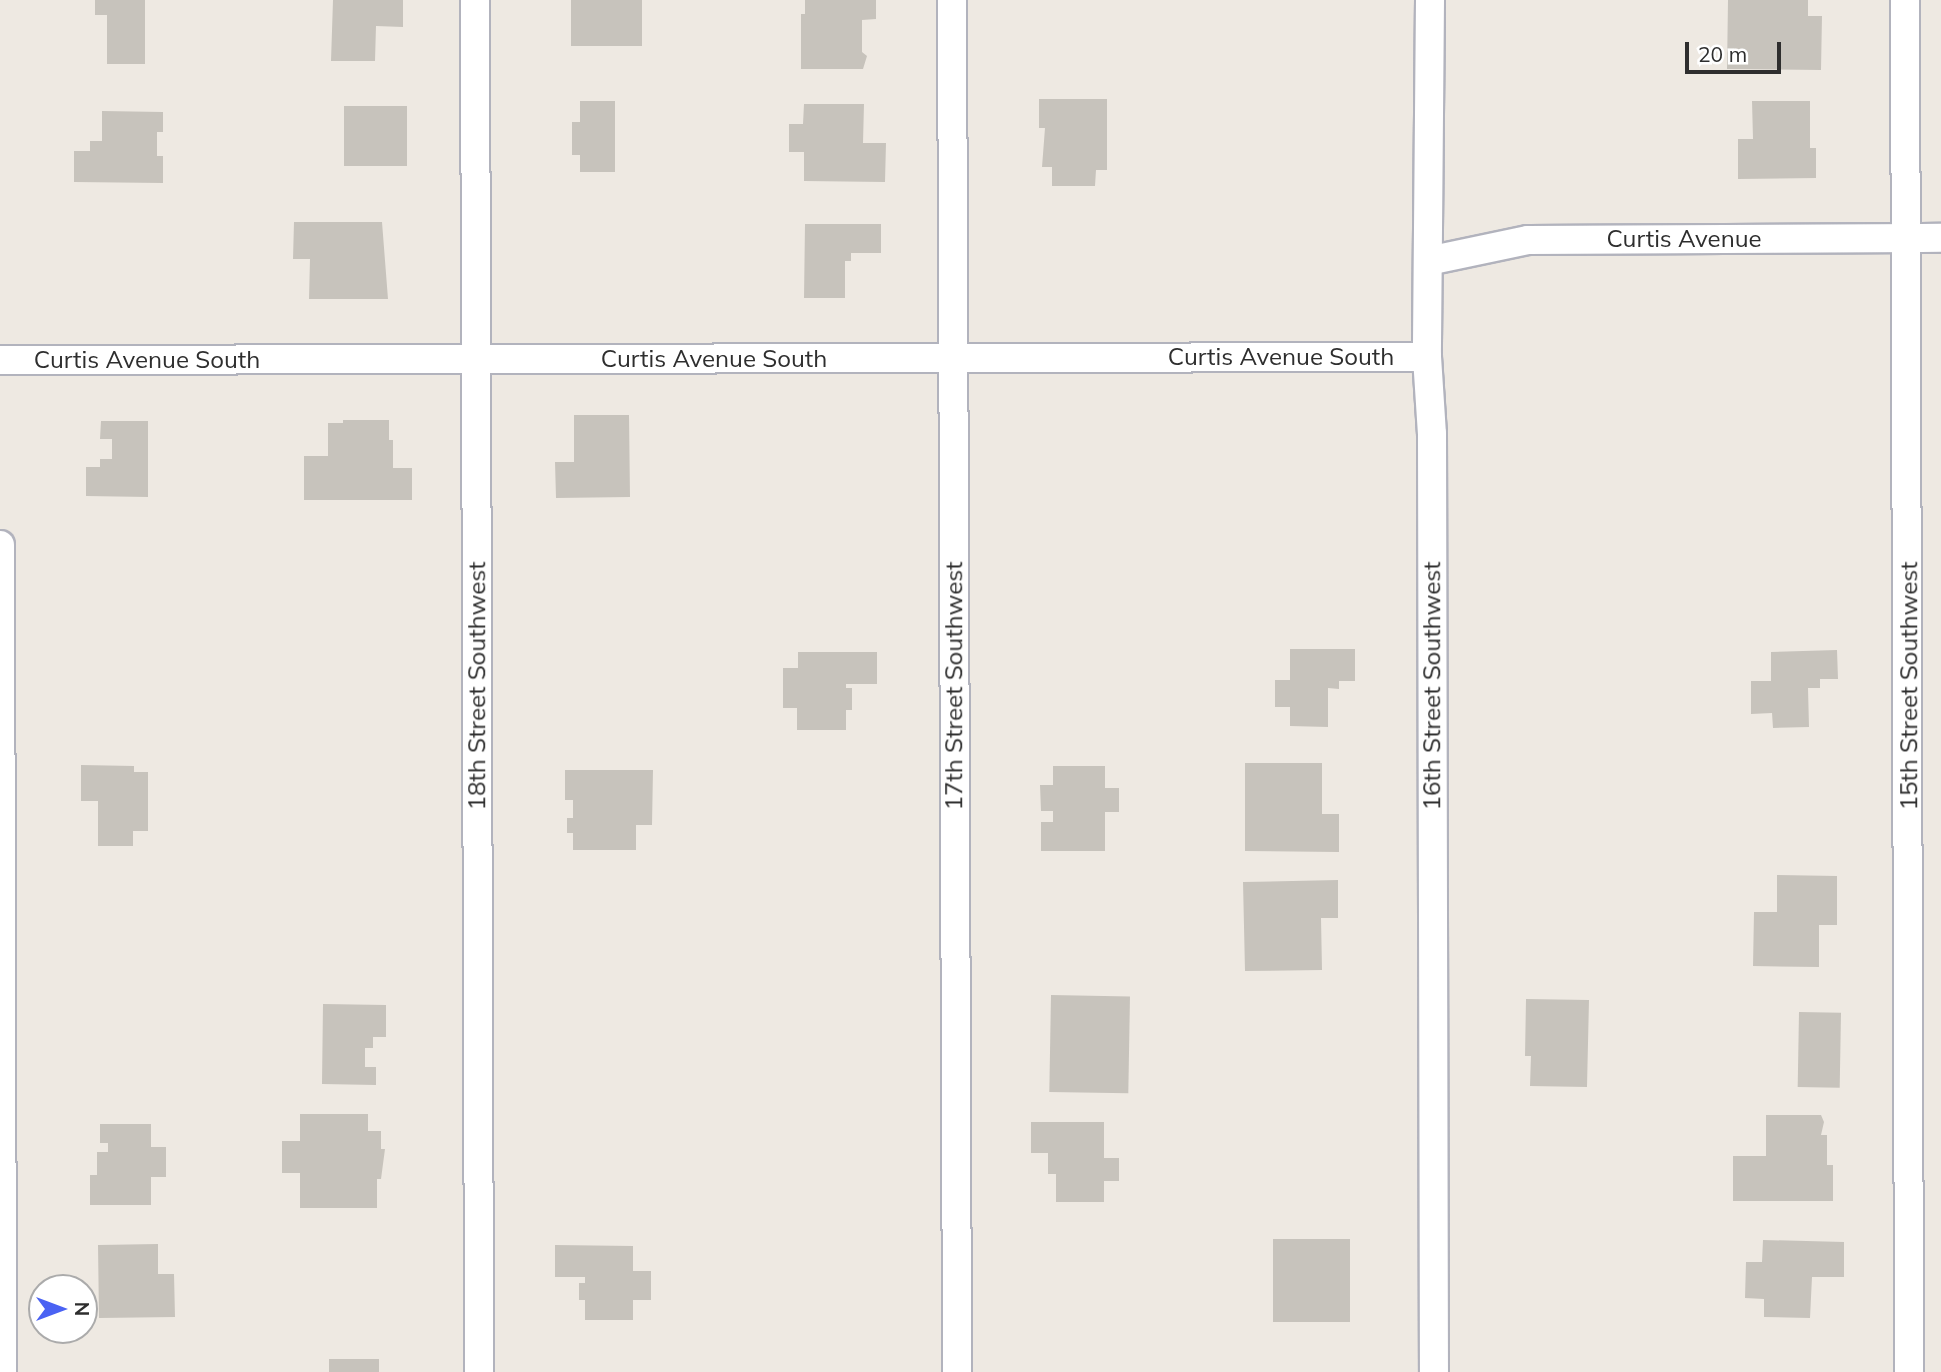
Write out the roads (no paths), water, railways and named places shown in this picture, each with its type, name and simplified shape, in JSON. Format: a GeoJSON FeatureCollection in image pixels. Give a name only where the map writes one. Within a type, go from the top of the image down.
{"type":"FeatureCollection","features":[{"type":"Feature","properties":{"kind":"street","name":"18th Street Southwest"},"geometry":{"type":"LineString","coordinates":[[475,0],[479,1372]]}},
{"type":"Feature","properties":{"kind":"street","name":"17th Street Southwest"},"geometry":{"type":"LineString","coordinates":[[952,0],[957,1372]]}},
{"type":"Feature","properties":{"kind":"street","name":"16th Street Southwest"},"geometry":{"type":"LineString","coordinates":[[1430,0],[1427,357],[1432,434],[1434,1372]]}},
{"type":"Feature","properties":{"kind":"street","name":"15th Street Southwest"},"geometry":{"type":"LineString","coordinates":[[1905,0],[1908,238],[1909,1372]]}},
{"type":"Feature","properties":{"kind":"street","name":"Curtis Avenue"},"geometry":{"type":"LineString","coordinates":[[1428,261],[1528,240],[1941,238]]}},
{"type":"Feature","properties":{"kind":"street","name":"Curtis Avenue South"},"geometry":{"type":"LineString","coordinates":[[0,360],[1427,357]]}},
{"type":"Feature","properties":{"kind":"street"},"geometry":{"type":"LineString","coordinates":[[0,545],[2,1372]]}}]}
